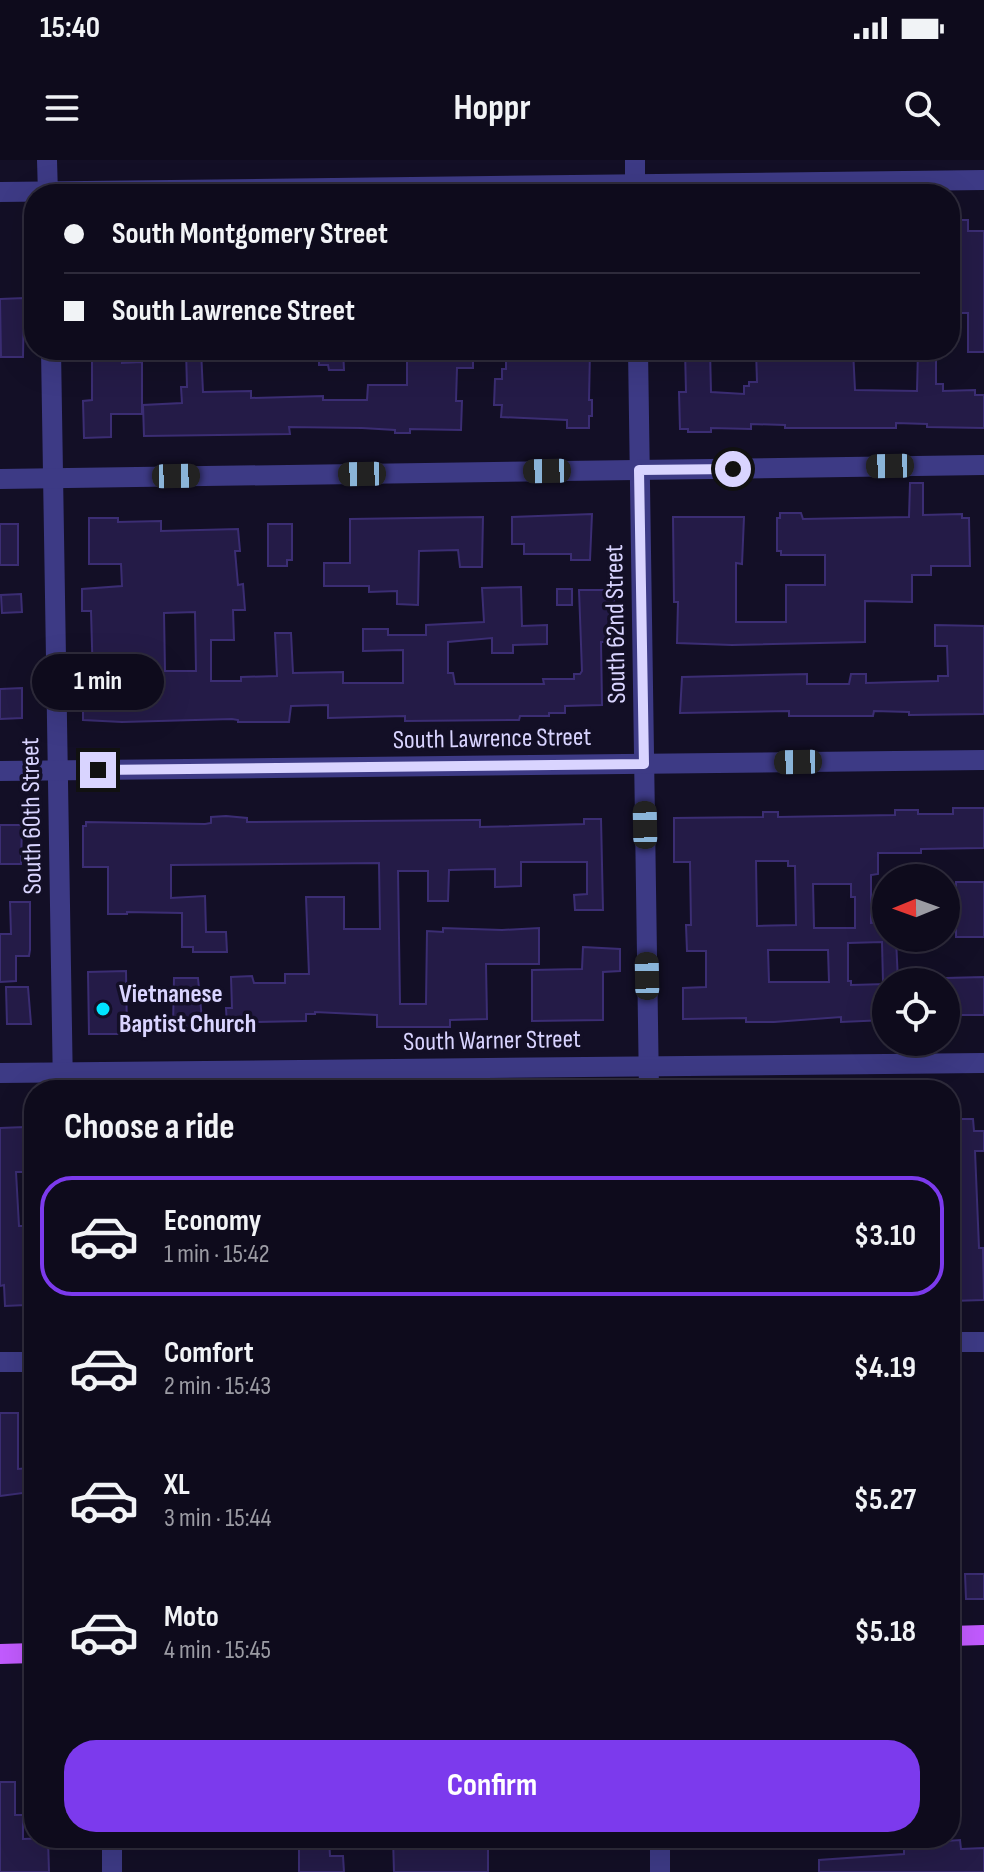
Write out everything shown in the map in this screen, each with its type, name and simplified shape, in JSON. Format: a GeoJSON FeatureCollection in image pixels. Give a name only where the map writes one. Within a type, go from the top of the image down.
{"type":"FeatureCollection","features":[{"type":"Feature","properties":{"kind":"main road"},"geometry":{"type":"LineString","coordinates":[[960,1636],[984,1635]]}},
{"type":"Feature","properties":{"kind":"main road"},"geometry":{"type":"LineString","coordinates":[[0,1654],[24,1653]]}},
{"type":"Feature","properties":{"kind":"street"},"geometry":{"type":"LineString","coordinates":[[47,160],[48,184]]}},
{"type":"Feature","properties":{"kind":"street"},"geometry":{"type":"LineString","coordinates":[[635,160],[635,184]]}},
{"type":"Feature","properties":{"kind":"street"},"geometry":{"type":"LineString","coordinates":[[711,184],[924,170],[984,180]]}},
{"type":"Feature","properties":{"kind":"street"},"geometry":{"type":"LineString","coordinates":[[0,192],[24,192]]}},
{"type":"Feature","properties":{"kind":"street","name":"South 60th Street"},"geometry":{"type":"LineString","coordinates":[[51,360],[63,1080]]}},
{"type":"Feature","properties":{"kind":"street","name":"South 62nd Street"},"geometry":{"type":"LineString","coordinates":[[638,360],[649,1080]]}},
{"type":"Feature","properties":{"kind":"street"},"geometry":{"type":"LineString","coordinates":[[0,479],[984,465]]}},
{"type":"Feature","properties":{"kind":"street","name":"South Lawrence Street"},"geometry":{"type":"LineString","coordinates":[[0,771],[984,760]]}},
{"type":"Feature","properties":{"kind":"street","name":"South Warner Street"},"geometry":{"type":"LineString","coordinates":[[100,1080],[648,1065],[984,1063]]}},
{"type":"Feature","properties":{"kind":"street","name":"South Warner Street"},"geometry":{"type":"LineString","coordinates":[[0,1073],[55,1080]]}},
{"type":"Feature","properties":{"kind":"street"},"geometry":{"type":"LineString","coordinates":[[960,1342],[984,1342]]}},
{"type":"Feature","properties":{"kind":"street"},"geometry":{"type":"LineString","coordinates":[[0,1362],[24,1362]]}},
{"type":"Feature","properties":{"kind":"street"},"geometry":{"type":"LineString","coordinates":[[112,1848],[112,1872]]}},
{"type":"Feature","properties":{"kind":"street"},"geometry":{"type":"LineString","coordinates":[[660,1848],[660,1872]]}},
{"type":"Feature","properties":{"kind":"building"},"geometry":{"type":"Polygon","coordinates":[[[960,220],[968,220],[968,231],[984,231],[984,352],[968,352],[968,313],[960,313],[960,220]]]}},
{"type":"Feature","properties":{"kind":"building"},"geometry":{"type":"Polygon","coordinates":[[[24,298],[23,357],[1,357],[0,299],[24,298]]]}},
{"type":"Feature","properties":{"kind":"building"},"geometry":{"type":"Polygon","coordinates":[[[92,360],[142,362],[142,414],[111,414],[111,437],[84,438],[83,401],[92,400],[92,360]]]}},
{"type":"Feature","properties":{"kind":"building"},"geometry":{"type":"Polygon","coordinates":[[[186,360],[201,360],[203,392],[251,391],[251,398],[323,396],[323,400],[367,400],[368,385],[407,385],[407,360],[473,360],[473,368],[457,368],[456,401],[462,401],[461,430],[410,429],[410,433],[395,433],[395,430],[362,428],[289,427],[290,434],[144,436],[143,405],[182,403],[181,387],[187,387],[186,360]]]}},
{"type":"Feature","properties":{"kind":"building"},"geometry":{"type":"Polygon","coordinates":[[[319,360],[344,360],[344,370],[329,370],[328,365],[319,365],[319,360]]]}},
{"type":"Feature","properties":{"kind":"building"},"geometry":{"type":"Polygon","coordinates":[[[506,360],[590,360],[592,416],[589,416],[589,428],[567,428],[567,420],[501,417],[502,405],[494,405],[495,379],[502,379],[502,369],[506,369],[506,360]]]}},
{"type":"Feature","properties":{"kind":"building"},"geometry":{"type":"Polygon","coordinates":[[[685,360],[710,360],[711,392],[744,394],[744,386],[757,382],[756,360],[854,360],[855,390],[917,391],[918,360],[936,360],[936,384],[943,384],[943,391],[975,390],[975,395],[984,395],[984,428],[896,423],[896,428],[785,428],[785,425],[751,424],[751,429],[711,428],[711,432],[688,432],[688,429],[680,429],[679,392],[686,392],[685,360]]]}},
{"type":"Feature","properties":{"kind":"building"},"geometry":{"type":"Polygon","coordinates":[[[910,483],[923,483],[923,515],[962,514],[962,518],[969,518],[970,566],[931,566],[931,575],[912,575],[912,602],[865,601],[865,642],[677,643],[673,517],[744,517],[742,564],[736,563],[736,622],[786,622],[786,585],[825,585],[825,555],[781,555],[781,551],[777,551],[777,518],[780,518],[780,513],[801,513],[803,519],[909,517],[910,483]]]}},
{"type":"Feature","properties":{"kind":"building"},"geometry":{"type":"Polygon","coordinates":[[[592,514],[590,560],[571,560],[571,554],[524,554],[524,544],[512,544],[512,517],[592,514]]]}},
{"type":"Feature","properties":{"kind":"building"},"geometry":{"type":"Polygon","coordinates":[[[483,517],[482,567],[460,567],[458,550],[419,551],[418,605],[397,604],[397,591],[369,592],[369,586],[324,586],[324,563],[350,563],[350,519],[483,517]]]}},
{"type":"Feature","properties":{"kind":"building"},"geometry":{"type":"Polygon","coordinates":[[[89,518],[118,518],[118,522],[161,521],[161,531],[238,529],[240,551],[235,551],[238,585],[243,584],[245,610],[233,610],[234,640],[211,640],[211,681],[277,676],[275,633],[291,633],[293,673],[343,672],[343,683],[403,683],[403,650],[363,651],[363,629],[388,629],[388,635],[426,635],[426,625],[484,622],[482,588],[521,587],[522,626],[547,625],[547,644],[513,645],[513,653],[492,653],[492,638],[448,642],[448,673],[453,673],[455,684],[544,684],[543,679],[574,679],[574,674],[582,671],[579,590],[614,590],[614,605],[609,605],[611,642],[601,642],[602,705],[565,706],[565,713],[520,716],[519,720],[405,721],[405,716],[328,718],[328,705],[291,706],[289,722],[238,722],[232,719],[83,720],[83,681],[93,681],[91,611],[82,611],[82,589],[122,586],[121,564],[89,564],[89,518]],[[195,612],[164,613],[165,671],[196,671],[195,612]]]}},
{"type":"Feature","properties":{"kind":"building"},"geometry":{"type":"Polygon","coordinates":[[[0,524],[18,524],[18,565],[0,565],[0,524]]]}},
{"type":"Feature","properties":{"kind":"building"},"geometry":{"type":"Polygon","coordinates":[[[268,524],[292,524],[292,560],[287,560],[287,566],[268,566],[268,524]]]}},
{"type":"Feature","properties":{"kind":"building"},"geometry":{"type":"Polygon","coordinates":[[[557,589],[572,589],[572,605],[557,605],[557,589]]]}},
{"type":"Feature","properties":{"kind":"building"},"geometry":{"type":"Polygon","coordinates":[[[21,594],[22,612],[2,613],[1,595],[21,594]]]}},
{"type":"Feature","properties":{"kind":"building"},"geometry":{"type":"Polygon","coordinates":[[[935,625],[984,626],[984,714],[909,715],[909,712],[874,711],[873,716],[789,716],[789,711],[680,713],[682,677],[807,674],[807,684],[849,684],[851,674],[866,674],[866,683],[938,681],[938,676],[948,676],[947,646],[935,646],[935,625]]]}},
{"type":"Feature","properties":{"kind":"building"},"geometry":{"type":"Polygon","coordinates":[[[22,688],[22,718],[0,719],[0,689],[22,688]]]}},
{"type":"Feature","properties":{"kind":"building"},"geometry":{"type":"Polygon","coordinates":[[[953,808],[984,808],[984,848],[878,853],[878,864],[872,864],[871,875],[872,942],[848,943],[848,981],[851,985],[872,984],[872,1021],[841,1022],[841,1017],[774,1022],[746,1022],[746,1018],[683,1019],[683,988],[706,987],[706,951],[687,951],[686,925],[691,925],[690,862],[674,862],[674,818],[763,817],[763,812],[778,812],[778,817],[895,815],[895,810],[918,810],[918,814],[953,814],[953,808]],[[756,861],[757,926],[796,925],[795,866],[788,866],[788,861],[756,861]],[[813,884],[814,928],[855,928],[855,897],[851,897],[851,884],[813,884]],[[768,950],[769,982],[829,982],[828,950],[768,950]]]}},
{"type":"Feature","properties":{"kind":"building"},"geometry":{"type":"Polygon","coordinates":[[[211,817],[247,818],[247,822],[480,820],[480,827],[584,824],[584,819],[601,819],[603,910],[575,910],[574,895],[587,894],[587,862],[521,862],[521,886],[495,887],[495,869],[449,870],[448,901],[428,901],[428,871],[398,871],[400,1004],[426,1004],[427,931],[443,932],[443,928],[539,928],[539,964],[486,964],[487,1019],[450,1020],[450,1027],[377,1027],[377,1015],[315,1012],[306,1014],[306,1021],[227,1026],[226,1008],[232,1008],[231,977],[252,976],[254,983],[285,983],[285,974],[309,974],[306,897],[344,897],[344,929],[380,929],[379,863],[171,865],[171,898],[205,896],[206,932],[226,932],[227,952],[193,952],[193,947],[182,947],[182,913],[108,914],[108,867],[83,867],[83,826],[86,822],[205,824],[211,823],[211,817]]]}},
{"type":"Feature","properties":{"kind":"building"},"geometry":{"type":"Polygon","coordinates":[[[0,825],[22,825],[21,864],[0,864],[0,825]]]}},
{"type":"Feature","properties":{"kind":"building"},"geometry":{"type":"Polygon","coordinates":[[[960,882],[984,882],[984,937],[960,937],[960,882]]]}},
{"type":"Feature","properties":{"kind":"building"},"geometry":{"type":"Polygon","coordinates":[[[10,902],[30,902],[30,950],[29,956],[16,956],[16,981],[0,982],[0,934],[11,934],[10,902]]]}},
{"type":"Feature","properties":{"kind":"building"},"geometry":{"type":"Polygon","coordinates":[[[583,947],[620,949],[620,971],[603,972],[603,1020],[532,1021],[532,970],[582,969],[583,947]]]}},
{"type":"Feature","properties":{"kind":"building"},"geometry":{"type":"Polygon","coordinates":[[[882,952],[897,952],[897,968],[883,968],[882,952]]]}},
{"type":"Feature","properties":{"kind":"building"},"geometry":{"type":"Polygon","coordinates":[[[126,971],[127,1034],[89,1034],[88,972],[126,971]]]}},
{"type":"Feature","properties":{"kind":"building"},"geometry":{"type":"Polygon","coordinates":[[[984,977],[984,1015],[960,1015],[960,978],[984,977]]]}},
{"type":"Feature","properties":{"kind":"building"},"geometry":{"type":"Polygon","coordinates":[[[174,978],[198,978],[202,1019],[193,1019],[193,1027],[173,1027],[174,978]]]}},
{"type":"Feature","properties":{"kind":"building"},"geometry":{"type":"Polygon","coordinates":[[[6,987],[28,987],[31,1024],[7,1024],[6,987]]]}},
{"type":"Feature","properties":{"kind":"building"},"geometry":{"type":"Polygon","coordinates":[[[960,1119],[973,1119],[974,1131],[984,1131],[984,1151],[975,1151],[984,1300],[960,1301],[960,1119]]]}},
{"type":"Feature","properties":{"kind":"building"},"geometry":{"type":"Polygon","coordinates":[[[24,1127],[23,1172],[16,1172],[19,1226],[23,1226],[24,1305],[5,1306],[4,1285],[0,1286],[0,1128],[24,1127]]]}},
{"type":"Feature","properties":{"kind":"building"},"geometry":{"type":"Polygon","coordinates":[[[0,1413],[18,1413],[18,1469],[24,1468],[24,1493],[0,1496],[0,1413]]]}},
{"type":"Feature","properties":{"kind":"building"},"geometry":{"type":"Polygon","coordinates":[[[965,1574],[984,1574],[984,1599],[966,1599],[965,1574]]]}},
{"type":"Feature","properties":{"kind":"building"},"geometry":{"type":"Polygon","coordinates":[[[0,1782],[15,1782],[15,1815],[23,1815],[24,1848],[48,1848],[49,1872],[0,1872],[0,1782]]]}},
{"type":"Feature","properties":{"kind":"building"},"geometry":{"type":"Polygon","coordinates":[[[960,1840],[961,1849],[984,1848],[984,1872],[819,1872],[819,1860],[904,1854],[904,1848],[960,1848],[960,1840]]]}},
{"type":"Feature","properties":{"kind":"building"},"geometry":{"type":"Polygon","coordinates":[[[299,1848],[330,1848],[330,1856],[343,1856],[344,1872],[299,1872],[299,1848]]]}},
{"type":"Feature","properties":{"kind":"building"},"geometry":{"type":"Polygon","coordinates":[[[393,1848],[488,1848],[488,1872],[394,1872],[393,1848]]]}},
{"type":"Feature","properties":{"kind":"place","name":"Vietnanese Baptist Church"},"geometry":{"type":"Point","coordinates":[103,1009]}},
{"type":"Feature","properties":{"kind":"route"},"geometry":{"type":"LineString","coordinates":[[98,770],[644,764],[639,470],[733,469]]}}]}
